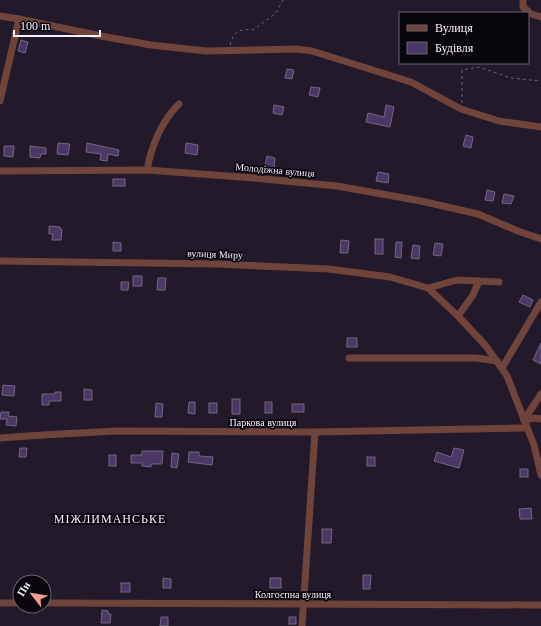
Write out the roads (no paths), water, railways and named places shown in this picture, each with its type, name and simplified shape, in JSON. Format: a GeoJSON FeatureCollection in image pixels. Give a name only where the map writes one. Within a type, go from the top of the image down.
{"type":"FeatureCollection","features":[{"type":"Feature","properties":{"kind":"street"},"geometry":{"type":"LineString","coordinates":[[523,0],[523,7],[526,10],[541,17]]}},
{"type":"Feature","properties":{"kind":"street"},"geometry":{"type":"LineString","coordinates":[[0,16],[151,45],[228,51],[296,49],[312,51],[411,82],[461,109],[499,121],[541,127]]}},
{"type":"Feature","properties":{"kind":"street"},"geometry":{"type":"LineString","coordinates":[[0,101],[18,19]]}},
{"type":"Feature","properties":{"kind":"street"},"geometry":{"type":"LineString","coordinates":[[147,170],[156,140],[167,117],[179,104]]}},
{"type":"Feature","properties":{"kind":"street","name":"Молодіжна вулиця"},"geometry":{"type":"LineString","coordinates":[[0,170],[147,170],[337,186],[413,199],[478,214],[541,239]]}},
{"type":"Feature","properties":{"kind":"street","name":"вулиця Миру"},"geometry":{"type":"LineString","coordinates":[[0,261],[217,264],[329,269],[390,277],[428,288]]}},
{"type":"Feature","properties":{"kind":"street"},"geometry":{"type":"LineString","coordinates":[[428,288],[457,280],[499,282]]}},
{"type":"Feature","properties":{"kind":"street"},"geometry":{"type":"LineString","coordinates":[[458,316],[473,296],[479,281]]}},
{"type":"Feature","properties":{"kind":"street"},"geometry":{"type":"LineString","coordinates":[[428,288],[458,316],[486,346],[507,376],[534,445],[541,475]]}},
{"type":"Feature","properties":{"kind":"street"},"geometry":{"type":"LineString","coordinates":[[502,368],[541,302]]}},
{"type":"Feature","properties":{"kind":"street"},"geometry":{"type":"LineString","coordinates":[[349,358],[476,358],[497,361]]}},
{"type":"Feature","properties":{"kind":"street"},"geometry":{"type":"LineString","coordinates":[[524,420],[541,394]]}},
{"type":"Feature","properties":{"kind":"street"},"geometry":{"type":"LineString","coordinates":[[524,420],[535,418],[541,419]]}},
{"type":"Feature","properties":{"kind":"street","name":"Паркова вулиця"},"geometry":{"type":"LineString","coordinates":[[0,438],[116,431],[315,432],[527,428]]}},
{"type":"Feature","properties":{"kind":"street"},"geometry":{"type":"LineString","coordinates":[[302,626],[315,432]]}},
{"type":"Feature","properties":{"kind":"street"},"geometry":{"type":"LineString","coordinates":[[0,603],[12,603]]}},
{"type":"Feature","properties":{"kind":"street","name":"Колгоспна вулиця"},"geometry":{"type":"LineString","coordinates":[[52,604],[541,605]]}},
{"type":"Feature","properties":{"kind":"district","name":"МІЖЛИМАНСЬКЕ"},"geometry":{"type":"Point","coordinates":[110,519]}}]}
